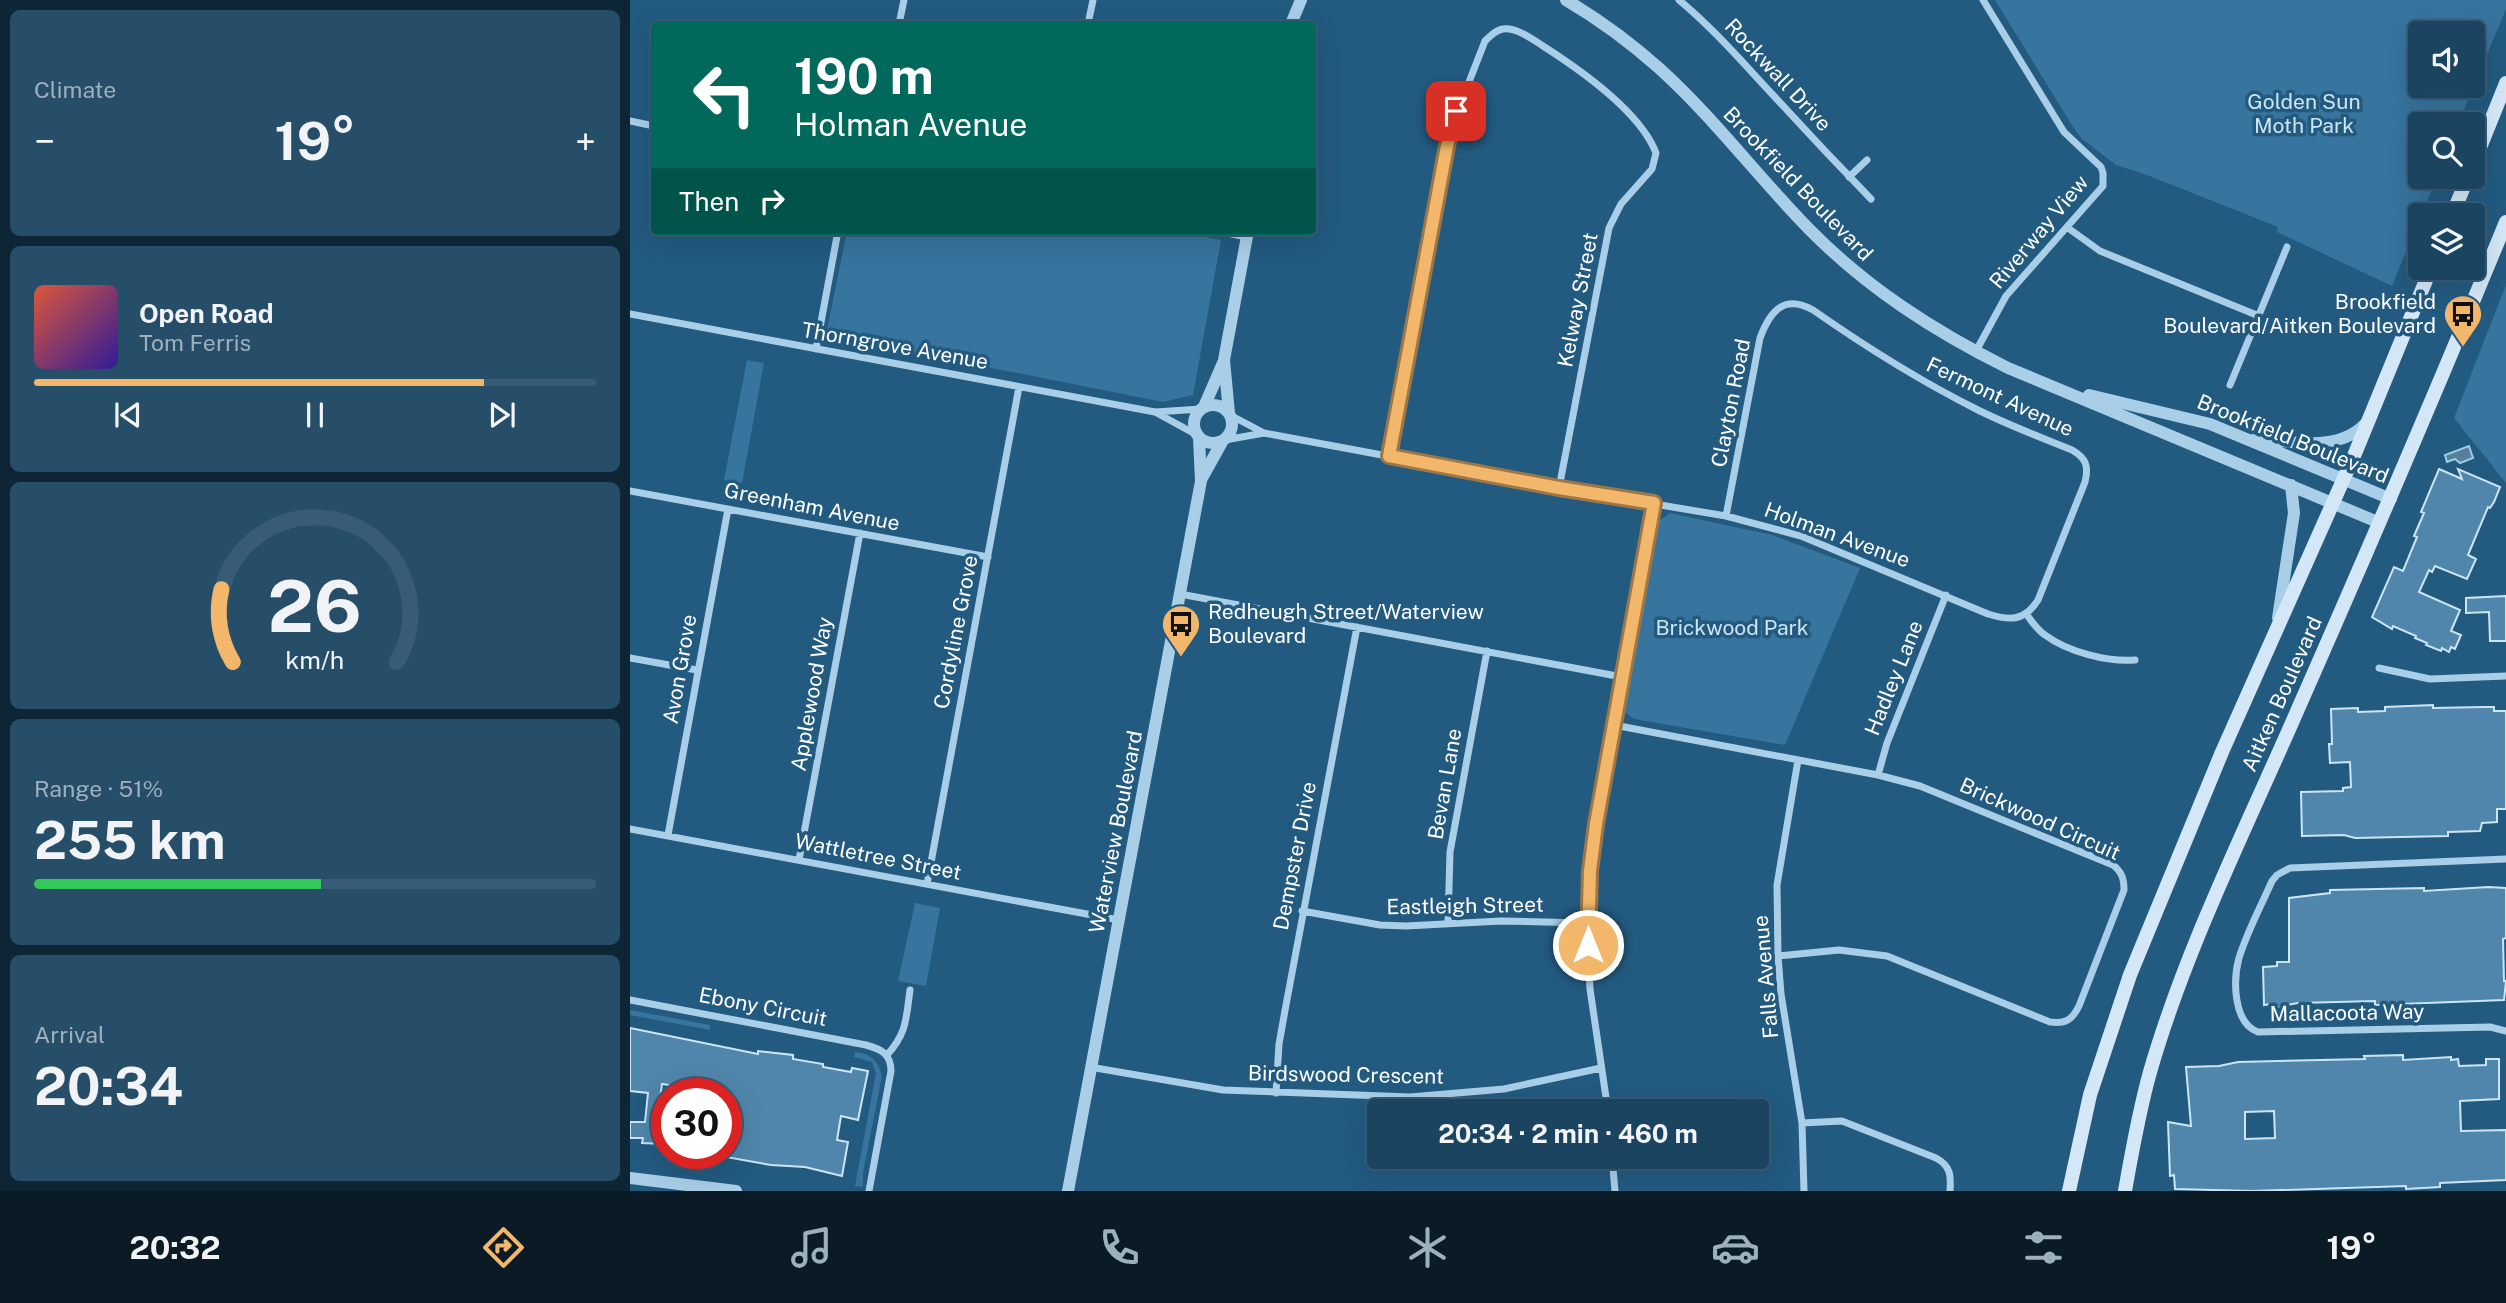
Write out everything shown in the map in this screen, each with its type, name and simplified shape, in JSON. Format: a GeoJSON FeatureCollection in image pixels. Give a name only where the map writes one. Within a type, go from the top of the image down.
{"type":"FeatureCollection","features":[{"type":"Feature","properties":{"kind":"main road"},"geometry":{"type":"LineString","coordinates":[[2485,135],[2506,83]]}},
{"type":"Feature","properties":{"kind":"main road","name":"Aitken Boulevard"},"geometry":{"type":"LineString","coordinates":[[2125,1191],[2133,1143],[2151,1072],[2177,992],[2391,499],[2506,222]]}},
{"type":"Feature","properties":{"kind":"main road","name":"Aitken Boulevard"},"geometry":{"type":"LineString","coordinates":[[2069,1191],[2090,1095],[2130,975],[2222,752],[2344,479],[2426,280]]}},
{"type":"Feature","properties":{"kind":"street"},"geometry":{"type":"LineString","coordinates":[[900,21],[904,0]]}},
{"type":"Feature","properties":{"kind":"street"},"geometry":{"type":"LineString","coordinates":[[1088,21],[1093,0]]}},
{"type":"Feature","properties":{"kind":"street"},"geometry":{"type":"LineString","coordinates":[[1292,21],[1301,0]]}},
{"type":"Feature","properties":{"kind":"street","name":"Brookfield Boulevard"},"geometry":{"type":"LineString","coordinates":[[1566,0],[1631,43],[1662,71],[1780,199],[1846,264],[1909,313],[1976,351],[2058,388],[2380,523]]}},
{"type":"Feature","properties":{"kind":"street","name":"Rockwall Drive"},"geometry":{"type":"LineString","coordinates":[[1679,0],[1720,38],[1871,199]]}},
{"type":"Feature","properties":{"kind":"street","name":"Riverway View"},"geometry":{"type":"LineString","coordinates":[[1976,351],[2006,296],[2103,186],[2104,173],[2096,161],[2064,132],[1983,0]]}},
{"type":"Feature","properties":{"kind":"street","name":"Kelway Street"},"geometry":{"type":"LineString","coordinates":[[1389,456],[1451,128],[1485,41],[1497,31],[1508,29],[1534,40],[1595,81],[1616,100],[1643,132],[1656,153],[1652,169],[1621,204],[1609,228],[1559,488]]}},
{"type":"Feature","properties":{"kind":"street"},"geometry":{"type":"LineString","coordinates":[[630,121],[651,125]]}},
{"type":"Feature","properties":{"kind":"street"},"geometry":{"type":"LineString","coordinates":[[1849,177],[1867,160]]}},
{"type":"Feature","properties":{"kind":"street"},"geometry":{"type":"LineString","coordinates":[[2068,228],[2099,251],[2259,316]]}},
{"type":"Feature","properties":{"kind":"street"},"geometry":{"type":"LineString","coordinates":[[816,349],[837,235]]}},
{"type":"Feature","properties":{"kind":"street"},"geometry":{"type":"LineString","coordinates":[[1224,360],[1232,426],[1223,441],[1210,443],[1198,437],[1194,419],[1202,408],[1224,360],[1247,235]]}},
{"type":"Feature","properties":{"kind":"street"},"geometry":{"type":"LineString","coordinates":[[2230,385],[2287,247]]}},
{"type":"Feature","properties":{"kind":"street","name":"Fermont Avenue"},"geometry":{"type":"LineString","coordinates":[[1784,305],[1802,304],[1898,368],[1981,412],[2072,450],[2086,461],[2085,482],[2038,600],[2023,616]]}},
{"type":"Feature","properties":{"kind":"street","name":"Clayton Road"},"geometry":{"type":"LineString","coordinates":[[1727,516],[1760,338],[1766,322],[1784,305]]}},
{"type":"Feature","properties":{"kind":"street","name":"Thorngrove Avenue"},"geometry":{"type":"LineString","coordinates":[[630,314],[1154,412],[1202,408]]}},
{"type":"Feature","properties":{"kind":"street","name":"Cordyline Grove"},"geometry":{"type":"LineString","coordinates":[[926,884],[1019,387]]}},
{"type":"Feature","properties":{"kind":"street","name":"Brookfield Boulevard"},"geometry":{"type":"LineString","coordinates":[[2058,388],[2172,413],[2232,433],[2391,499]]}},
{"type":"Feature","properties":{"kind":"street"},"geometry":{"type":"LineString","coordinates":[[1202,408],[1215,405],[1230,414]]}},
{"type":"Feature","properties":{"kind":"street","name":"Thorngrove Avenue"},"geometry":{"type":"LineString","coordinates":[[1154,412],[1198,437]]}},
{"type":"Feature","properties":{"kind":"street"},"geometry":{"type":"LineString","coordinates":[[2232,433],[2283,442],[2337,441],[2355,434],[2372,412]]}},
{"type":"Feature","properties":{"kind":"street","name":"Holman Avenue"},"geometry":{"type":"LineString","coordinates":[[1230,414],[1264,433],[1727,516],[1801,536],[2003,619],[2023,616]]}},
{"type":"Feature","properties":{"kind":"street","name":"Holman Avenue"},"geometry":{"type":"LineString","coordinates":[[1223,441],[1264,433]]}},
{"type":"Feature","properties":{"kind":"street","name":"Waterview Boulevard"},"geometry":{"type":"LineString","coordinates":[[1068,1191],[1201,481],[1198,437]]}},
{"type":"Feature","properties":{"kind":"street","name":"Waterview Boulevard"},"geometry":{"type":"LineString","coordinates":[[1201,481],[1223,441]]}},
{"type":"Feature","properties":{"kind":"street"},"geometry":{"type":"LineString","coordinates":[[2276,632],[2294,513],[2291,485]]}},
{"type":"Feature","properties":{"kind":"street","name":"Greenham Avenue"},"geometry":{"type":"LineString","coordinates":[[630,491],[988,558]]}},
{"type":"Feature","properties":{"kind":"street"},"geometry":{"type":"LineString","coordinates":[[1606,1099],[1592,1014],[1587,923],[1590,871],[1596,824],[1654,503]]}},
{"type":"Feature","properties":{"kind":"street","name":"Avon Grove"},"geometry":{"type":"LineString","coordinates":[[668,835],[728,509]]}},
{"type":"Feature","properties":{"kind":"street","name":"Applewood Way"},"geometry":{"type":"LineString","coordinates":[[799,860],[860,534]]}},
{"type":"Feature","properties":{"kind":"street"},"geometry":{"type":"LineString","coordinates":[[1180,594],[1622,677]]}},
{"type":"Feature","properties":{"kind":"street","name":"Hadley Lane"},"geometry":{"type":"LineString","coordinates":[[1878,775],[1887,743],[1946,595]]}},
{"type":"Feature","properties":{"kind":"street"},"geometry":{"type":"LineString","coordinates":[[2023,616],[2042,633],[2064,645],[2100,658],[2135,660]]}},
{"type":"Feature","properties":{"kind":"street","name":"Dempster Drive"},"geometry":{"type":"LineString","coordinates":[[1276,1093],[1279,1044],[1357,627]]}},
{"type":"Feature","properties":{"kind":"street","name":"Bevan Lane"},"geometry":{"type":"LineString","coordinates":[[1448,923],[1450,852],[1487,652]]}},
{"type":"Feature","properties":{"kind":"street"},"geometry":{"type":"LineString","coordinates":[[630,657],[697,670]]}},
{"type":"Feature","properties":{"kind":"street"},"geometry":{"type":"LineString","coordinates":[[2379,668],[2430,679],[2506,676]]}},
{"type":"Feature","properties":{"kind":"street","name":"Brickwood Circuit"},"geometry":{"type":"LineString","coordinates":[[1614,725],[1878,775],[1920,786],[2118,869],[2124,881],[2124,890],[2075,1015],[2066,1023],[2050,1023],[1914,966],[1876,954],[1839,950],[1778,956]]}},
{"type":"Feature","properties":{"kind":"street","name":"Falls Avenue"},"geometry":{"type":"LineString","coordinates":[[1798,760],[1777,885],[1781,994],[1802,1123],[1804,1191]]}},
{"type":"Feature","properties":{"kind":"street","name":"Wattletree Street"},"geometry":{"type":"LineString","coordinates":[[630,829],[1119,920]]}},
{"type":"Feature","properties":{"kind":"street","name":"Mallacoota Way"},"geometry":{"type":"LineString","coordinates":[[2506,859],[2290,868],[2277,874],[2272,881],[2237,968],[2239,1013],[2245,1024],[2258,1032],[2490,1027],[2506,1031]]}},
{"type":"Feature","properties":{"kind":"street","name":"Eastleigh Street"},"geometry":{"type":"LineString","coordinates":[[1303,911],[1380,925],[1587,923]]}},
{"type":"Feature","properties":{"kind":"street"},"geometry":{"type":"LineString","coordinates":[[869,1191],[890,1080],[891,1065],[887,1055],[905,1030],[910,990]]}},
{"type":"Feature","properties":{"kind":"street","name":"Ebony Circuit"},"geometry":{"type":"LineString","coordinates":[[630,1000],[866,1045],[887,1055]]}},
{"type":"Feature","properties":{"kind":"street","name":"Birdswood Crescent"},"geometry":{"type":"LineString","coordinates":[[1090,1068],[1223,1090],[1410,1097],[1460,1094],[1543,1082],[1601,1069]]}},
{"type":"Feature","properties":{"kind":"street"},"geometry":{"type":"LineString","coordinates":[[1802,1123],[1842,1121],[1936,1158],[1950,1170],[1950,1191]]}},
{"type":"Feature","properties":{"kind":"street"},"geometry":{"type":"LineString","coordinates":[[1613,1169],[1615,1191]]}},
{"type":"Feature","properties":{"kind":"street"},"geometry":{"type":"LineString","coordinates":[[630,1178],[736,1191]]}},
{"type":"Feature","properties":{"kind":"green space","name":"Golden Sun Moth Park"},"geometry":{"type":"Polygon","coordinates":[[[1995,0],[2506,0],[2506,9],[2485,59],[2485,21],[2408,21],[2408,98],[2469,98],[2463,112],[2408,112],[2408,189],[2432,189],[2426,203],[2408,203],[2408,247],[2392,286],[2277,232],[2278,227],[2116,165],[2081,138],[1995,0]]]}},
{"type":"Feature","properties":{"kind":"green space"},"geometry":{"type":"Polygon","coordinates":[[[846,235],[1195,235],[1221,240],[1193,395],[1163,402],[826,335],[846,235]]]}},
{"type":"Feature","properties":{"kind":"green space"},"geometry":{"type":"Polygon","coordinates":[[[2506,285],[2506,483],[2454,418],[2506,285]]]}},
{"type":"Feature","properties":{"kind":"green space"},"geometry":{"type":"Polygon","coordinates":[[[747,360],[764,363],[742,483],[724,480],[747,360]]]}},
{"type":"Feature","properties":{"kind":"green space","name":"Brickwood Park"},"geometry":{"type":"Polygon","coordinates":[[[1670,513],[1772,535],[1860,568],[1785,745],[1634,719],[1621,709],[1656,523],[1670,513]]]}},
{"type":"Feature","properties":{"kind":"green space"},"geometry":{"type":"Polygon","coordinates":[[[915,903],[940,908],[926,986],[898,981],[915,903]]]}},
{"type":"Feature","properties":{"kind":"green space"},"geometry":{"type":"Polygon","coordinates":[[[630,1010],[710,1025],[710,1030],[630,1015],[630,1010]]]}},
{"type":"Feature","properties":{"kind":"green space"},"geometry":{"type":"Polygon","coordinates":[[[855,1052],[873,1059],[882,1076],[863,1173],[863,1187],[855,1186],[876,1073],[872,1062],[854,1057],[855,1052]]]}},
{"type":"Feature","properties":{"kind":"shaded area"},"geometry":{"type":"Polygon","coordinates":[[[2469,446],[2473,458],[2460,463],[2455,459],[2447,462],[2445,455],[2469,446]]]}},
{"type":"Feature","properties":{"kind":"building"},"geometry":{"type":"Polygon","coordinates":[[[2439,469],[2462,479],[2458,469],[2500,487],[2494,502],[2488,507],[2468,555],[2476,559],[2467,579],[2435,566],[2432,572],[2429,570],[2419,592],[2460,610],[2451,631],[2461,635],[2455,649],[2451,647],[2449,652],[2426,645],[2427,643],[2415,638],[2416,636],[2393,626],[2392,629],[2372,617],[2394,567],[2403,571],[2417,537],[2414,536],[2424,513],[2421,512],[2439,469]]]}},
{"type":"Feature","properties":{"kind":"building"},"geometry":{"type":"Polygon","coordinates":[[[2506,596],[2506,641],[2490,641],[2489,612],[2466,613],[2466,598],[2506,596]]]}},
{"type":"Feature","properties":{"kind":"building"},"geometry":{"type":"Polygon","coordinates":[[[2433,705],[2433,708],[2494,707],[2494,711],[2506,711],[2506,809],[2497,809],[2497,822],[2482,823],[2480,831],[2448,832],[2448,836],[2302,836],[2301,792],[2343,791],[2343,788],[2351,787],[2350,762],[2330,763],[2331,709],[2385,711],[2385,707],[2433,705]]]}},
{"type":"Feature","properties":{"kind":"building"},"geometry":{"type":"Polygon","coordinates":[[[2424,888],[2424,891],[2506,888],[2504,1000],[2375,1005],[2375,1001],[2298,1003],[2271,1008],[2271,1004],[2264,1005],[2263,967],[2277,966],[2277,962],[2289,962],[2289,898],[2330,893],[2330,890],[2424,888]]]}},
{"type":"Feature","properties":{"kind":"building"},"geometry":{"type":"Polygon","coordinates":[[[630,1028],[758,1054],[758,1051],[793,1055],[793,1059],[823,1064],[823,1067],[851,1072],[852,1068],[868,1071],[858,1120],[841,1116],[837,1140],[848,1142],[842,1176],[805,1167],[742,1160],[742,1078],[651,1078],[651,1143],[642,1143],[643,1138],[630,1138],[630,1122],[645,1122],[648,1093],[630,1091],[630,1028]]]}},
{"type":"Feature","properties":{"kind":"building"},"geometry":{"type":"Polygon","coordinates":[[[2403,1055],[2403,1060],[2451,1057],[2451,1060],[2458,1059],[2459,1066],[2486,1065],[2486,1059],[2499,1059],[2499,1099],[2460,1101],[2461,1131],[2506,1130],[2506,1180],[2440,1183],[2440,1187],[2406,1189],[2406,1186],[2252,1191],[2175,1189],[2174,1175],[2170,1176],[2168,1122],[2191,1126],[2186,1067],[2219,1066],[2238,1062],[2365,1059],[2364,1056],[2403,1055]],[[2274,1111],[2245,1112],[2245,1139],[2275,1138],[2274,1111]]]}},
{"type":"Feature","properties":{"kind":"place","name":"Brookfield Boulevard/Aitken Boulevard"},"geometry":{"type":"Point","coordinates":[2463,348]}},
{"type":"Feature","properties":{"kind":"place","name":"Redheugh Street/Waterview Boulevard"},"geometry":{"type":"Point","coordinates":[1181,658]}},
{"type":"Feature","properties":{"kind":"route"},"geometry":{"type":"LineString","coordinates":[[1456,111],[1447,146],[1389,456],[1654,503],[1596,824],[1590,871],[1588,945]]}}]}
